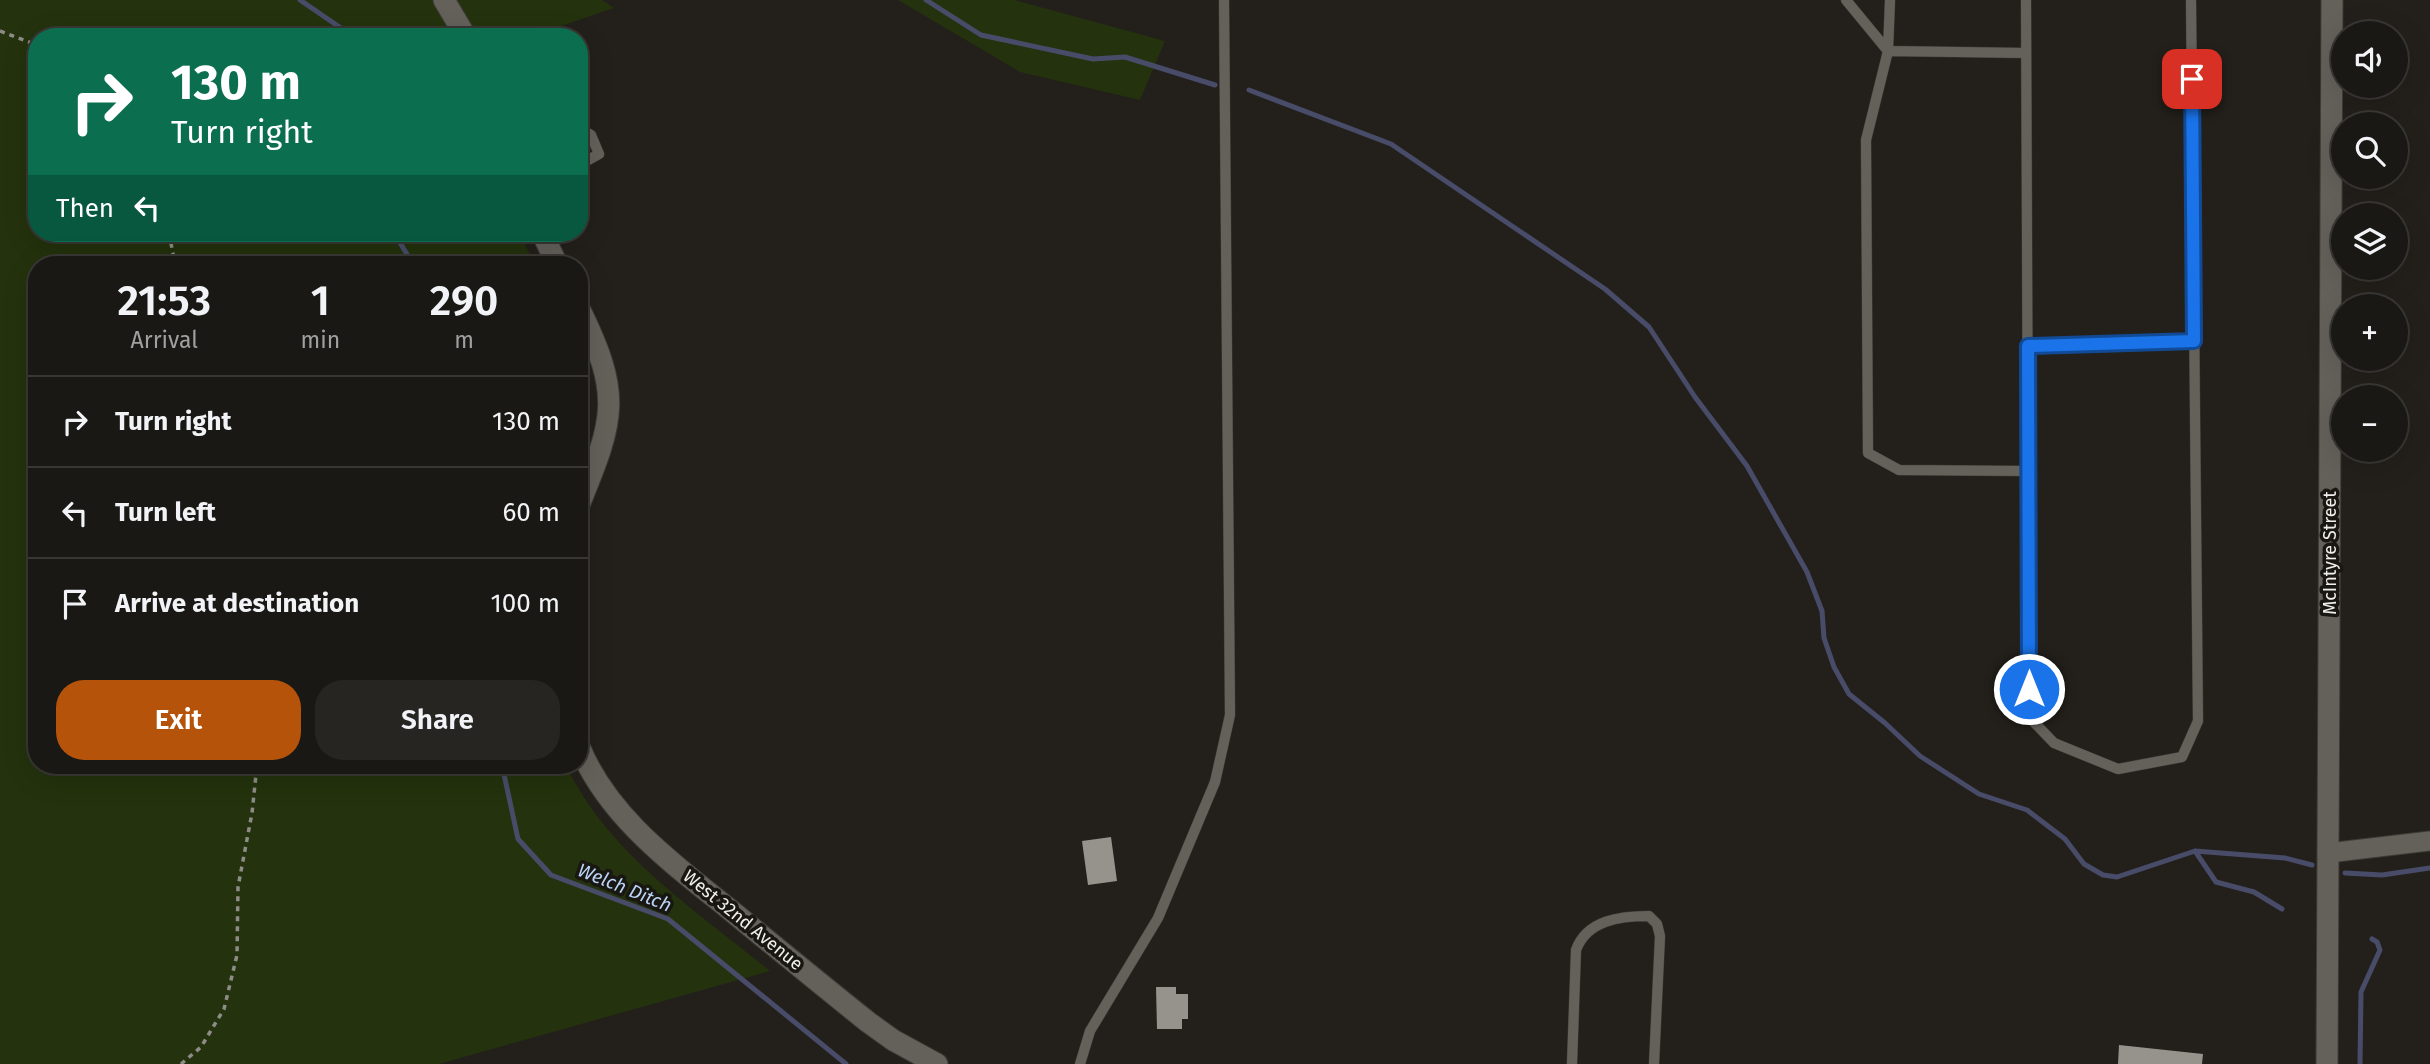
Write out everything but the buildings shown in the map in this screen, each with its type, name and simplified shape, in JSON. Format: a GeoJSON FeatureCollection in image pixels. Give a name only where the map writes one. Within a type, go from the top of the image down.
{"type":"FeatureCollection","features":[{"type":"Feature","properties":{"kind":"street"},"geometry":{"type":"LineString","coordinates":[[444,0],[461,28]]}},
{"type":"Feature","properties":{"kind":"street","name":"McIntyre Street"},"geometry":{"type":"LineString","coordinates":[[2327,1064],[2332,0]]}},
{"type":"Feature","properties":{"kind":"street"},"geometry":{"type":"LineString","coordinates":[[588,328],[604,364],[610,396],[608,422],[600,453],[588,483]]}},
{"type":"Feature","properties":{"kind":"street","name":"West 32nd Avenue"},"geometry":{"type":"LineString","coordinates":[[588,765],[610,799],[630,823],[671,862],[868,1022],[893,1040],[937,1064]]}},
{"type":"Feature","properties":{"kind":"street"},"geometry":{"type":"LineString","coordinates":[[2329,853],[2430,841]]}},
{"type":"Feature","properties":{"kind":"lane"},"geometry":{"type":"LineString","coordinates":[[1080,1064],[1090,1031],[1122,981],[1163,906],[1215,782],[1230,715],[1224,0]]}},
{"type":"Feature","properties":{"kind":"lane"},"geometry":{"type":"LineString","coordinates":[[1846,0],[1888,51],[2026,53]]}},
{"type":"Feature","properties":{"kind":"lane"},"geometry":{"type":"LineString","coordinates":[[1890,0],[1888,51],[1866,139],[1868,453],[1899,470],[2028,471]]}},
{"type":"Feature","properties":{"kind":"lane"},"geometry":{"type":"LineString","coordinates":[[2026,0],[2029,717],[2054,743],[2118,769],[2182,757],[2198,721],[2191,0]]}},
{"type":"Feature","properties":{"kind":"lane"},"geometry":{"type":"LineString","coordinates":[[588,133],[599,154],[588,160]]}},
{"type":"Feature","properties":{"kind":"lane"},"geometry":{"type":"LineString","coordinates":[[2028,346],[2194,341]]}},
{"type":"Feature","properties":{"kind":"lane"},"geometry":{"type":"LineString","coordinates":[[1572,1064],[1576,950],[1581,936],[1598,924],[1630,916],[1649,916],[1657,924],[1660,936],[1654,1064]]}},
{"type":"Feature","properties":{"kind":"path"},"geometry":{"type":"LineString","coordinates":[[0,31],[28,42]]}},
{"type":"Feature","properties":{"kind":"path"},"geometry":{"type":"LineString","coordinates":[[181,1064],[201,1047],[224,1009],[237,955],[238,887],[252,813],[256,774]]}},
{"type":"Feature","properties":{"kind":"green space"},"geometry":{"type":"Polygon","coordinates":[[[0,0],[602,0],[614,8],[555,28],[28,28],[28,242],[524,242],[531,256],[28,256],[28,774],[571,774],[605,826],[629,853],[684,902],[770,971],[439,1064],[0,1064],[0,0]]]}},
{"type":"Feature","properties":{"kind":"green space"},"geometry":{"type":"Polygon","coordinates":[[[898,0],[1014,0],[1165,41],[1140,100],[1020,72],[898,0]]]}},
{"type":"Feature","properties":{"kind":"green space"},"geometry":{"type":"Polygon","coordinates":[[[588,388],[590,410],[588,431],[588,388]]]}},
{"type":"Feature","properties":{"kind":"waterway","name":"Welch Ditch"},"geometry":{"type":"LineString","coordinates":[[300,0],[341,28]]}},
{"type":"Feature","properties":{"kind":"waterway"},"geometry":{"type":"LineString","coordinates":[[926,0],[981,35],[1093,59],[1125,57],[1215,85]]}},
{"type":"Feature","properties":{"kind":"waterway"},"geometry":{"type":"LineString","coordinates":[[1249,90],[1391,144],[1605,289],[1649,327],[1695,397],[1747,466],[1807,572],[1822,611],[1824,638],[1834,667],[1849,694],[1920,756],[1979,794],[2027,810],[2065,839],[2084,864],[2103,875],[2117,877],[2195,851],[2285,858],[2312,865]]}},
{"type":"Feature","properties":{"kind":"waterway","name":"Welch Ditch"},"geometry":{"type":"LineString","coordinates":[[400,242],[408,256]]}},
{"type":"Feature","properties":{"kind":"waterway","name":"Welch Ditch"},"geometry":{"type":"LineString","coordinates":[[504,774],[518,839],[551,875],[668,919],[846,1064]]}},
{"type":"Feature","properties":{"kind":"waterway"},"geometry":{"type":"LineString","coordinates":[[2195,851],[2216,882],[2254,892],[2282,909]]}},
{"type":"Feature","properties":{"kind":"waterway"},"geometry":{"type":"LineString","coordinates":[[2345,873],[2382,875],[2430,868]]}},
{"type":"Feature","properties":{"kind":"waterway"},"geometry":{"type":"LineString","coordinates":[[2360,1064],[2361,992],[2380,950],[2377,942],[2372,939]]}},
{"type":"Feature","properties":{"kind":"route"},"geometry":{"type":"LineString","coordinates":[[2029,689],[2028,346],[2194,341],[2192,79]]}}]}
